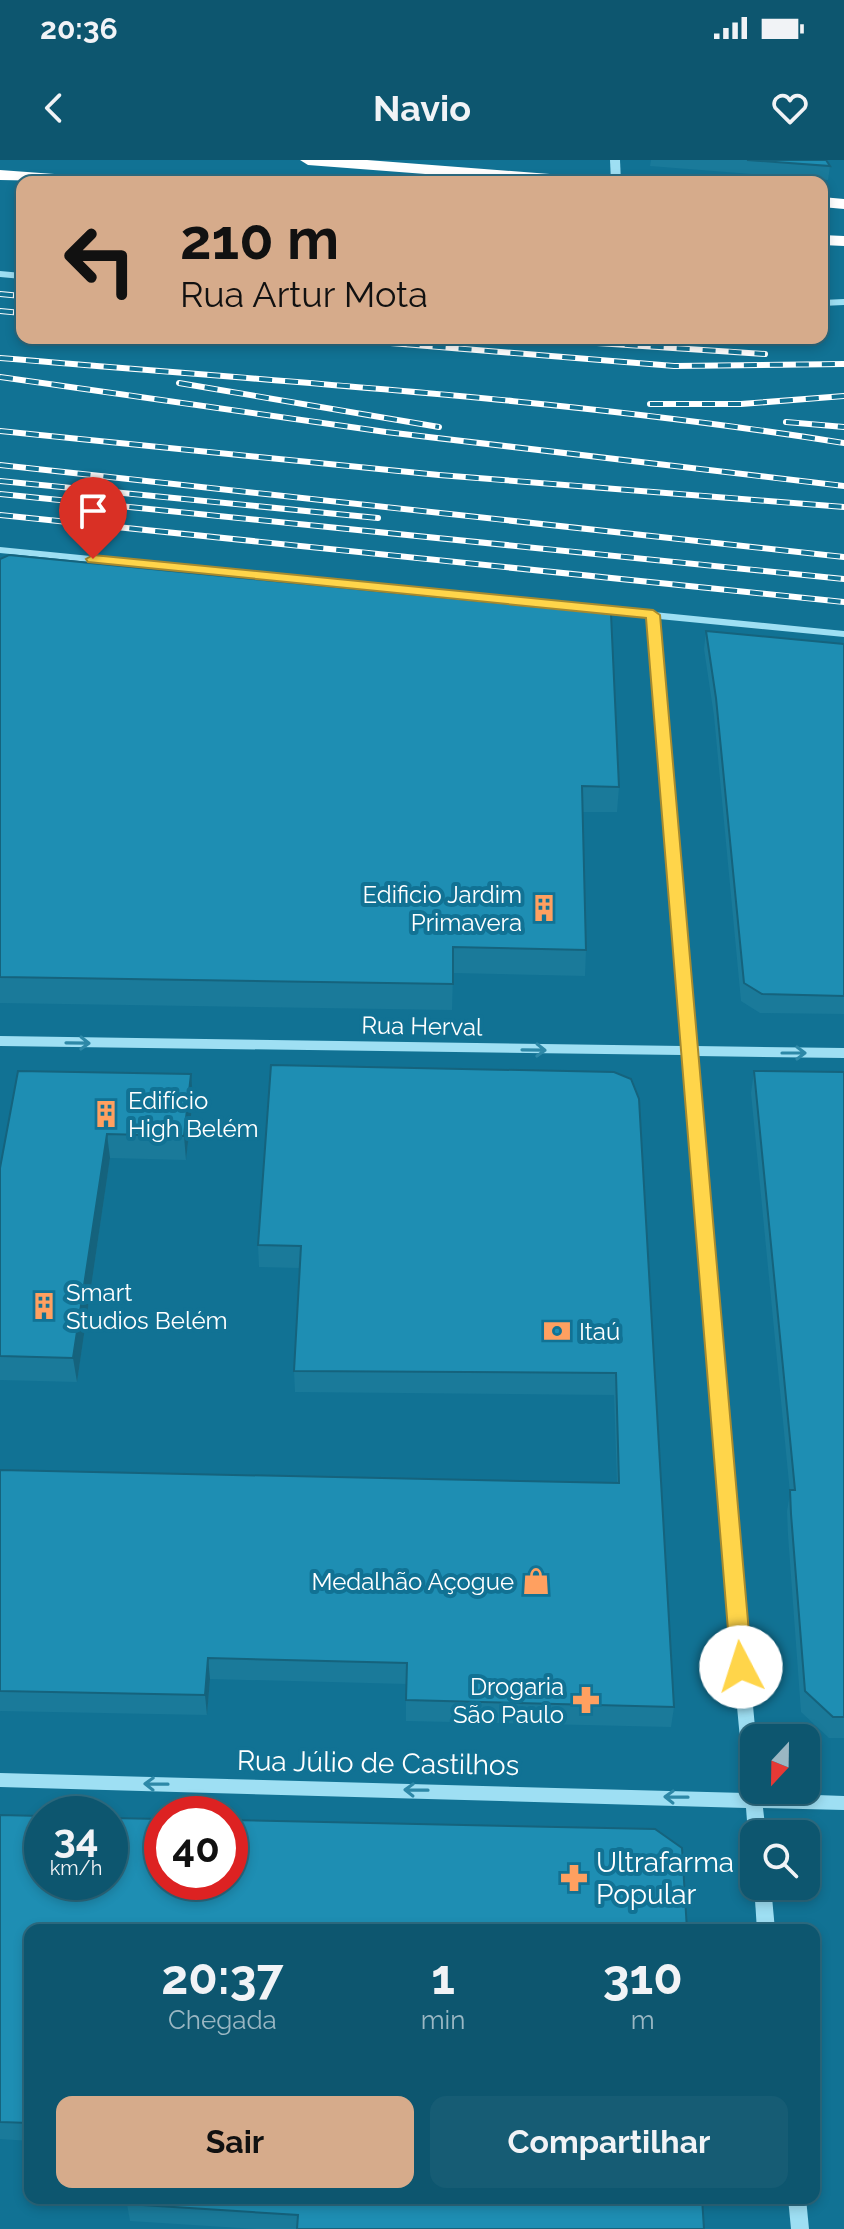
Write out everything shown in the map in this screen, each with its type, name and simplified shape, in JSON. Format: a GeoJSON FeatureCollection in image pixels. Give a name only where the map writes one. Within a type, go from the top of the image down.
{"type":"FeatureCollection","features":[{"type":"Feature","properties":{"kind":"highway"},"geometry":{"type":"LineString","coordinates":[[308,160],[512,176]]}},
{"type":"Feature","properties":{"kind":"street"},"geometry":{"type":"LineString","coordinates":[[0,550],[844,634]]}},
{"type":"Feature","properties":{"kind":"street"},"geometry":{"type":"LineString","coordinates":[[653,615],[747,1724]]}},
{"type":"Feature","properties":{"kind":"street","name":"Rua Herval"},"geometry":{"type":"LineString","coordinates":[[0,1041],[844,1053]]}},
{"type":"Feature","properties":{"kind":"street","name":"Rua Júlio de Castilhos"},"geometry":{"type":"LineString","coordinates":[[0,1780],[740,1799]]}},
{"type":"Feature","properties":{"kind":"street","name":"Rua Júlio de Castilhos"},"geometry":{"type":"LineString","coordinates":[[820,1802],[844,1803]]}},
{"type":"Feature","properties":{"kind":"street"},"geometry":{"type":"LineString","coordinates":[[763,1900],[765,1924]]}},
{"type":"Feature","properties":{"kind":"street"},"geometry":{"type":"LineString","coordinates":[[798,2204],[800,2229]]}},
{"type":"Feature","properties":{"kind":"building"},"geometry":{"type":"Polygon","coordinates":[[[747,160],[826,160],[830,166],[747,160]]]}},
{"type":"Feature","properties":{"kind":"building"},"geometry":{"type":"Polygon","coordinates":[[[9,555],[611,614],[619,787],[582,786],[586,950],[453,947],[453,984],[0,977],[0,559],[9,555]]]}},
{"type":"Feature","properties":{"kind":"building"},"geometry":{"type":"Polygon","coordinates":[[[706,631],[844,644],[844,996],[762,994],[744,983],[716,698],[706,631]]]}},
{"type":"Feature","properties":{"kind":"building"},"geometry":{"type":"Polygon","coordinates":[[[271,1065],[614,1072],[631,1079],[639,1099],[674,1707],[406,1700],[407,1663],[208,1658],[205,1695],[0,1691],[0,1470],[619,1483],[616,1373],[294,1371],[301,1246],[258,1245],[271,1065]]]}},
{"type":"Feature","properties":{"kind":"building"},"geometry":{"type":"Polygon","coordinates":[[[18,1071],[191,1074],[184,1136],[107,1134],[73,1358],[0,1356],[0,1168],[18,1071]]]}},
{"type":"Feature","properties":{"kind":"building"},"geometry":{"type":"Polygon","coordinates":[[[754,1071],[844,1072],[844,1717],[833,1717],[805,1691],[791,1514],[790,1490],[795,1490],[754,1071]]]}},
{"type":"Feature","properties":{"kind":"building"},"geometry":{"type":"Polygon","coordinates":[[[0,1815],[24,1816],[24,1900],[128,1900],[128,1818],[144,1819],[144,1900],[248,1900],[248,1820],[655,1829],[682,1848],[687,1924],[24,1924],[24,2123],[0,2122],[0,1815]]]}},
{"type":"Feature","properties":{"kind":"building"},"geometry":{"type":"Polygon","coordinates":[[[127,2204],[702,2204],[704,2229],[297,2229],[298,2215],[127,2204]]]}},
{"type":"Feature","properties":{"kind":"railway"},"geometry":{"type":"LineString","coordinates":[[0,294],[16,295]]}},
{"type":"Feature","properties":{"kind":"railway"},"geometry":{"type":"LineString","coordinates":[[0,311],[16,312]]}},
{"type":"Feature","properties":{"kind":"railway"},"geometry":{"type":"LineString","coordinates":[[403,344],[674,366],[844,364]]}},
{"type":"Feature","properties":{"kind":"railway"},"geometry":{"type":"LineString","coordinates":[[612,344],[765,354]]}},
{"type":"Feature","properties":{"kind":"railway"},"geometry":{"type":"LineString","coordinates":[[0,358],[528,403],[739,427],[844,443]]}},
{"type":"Feature","properties":{"kind":"railway"},"geometry":{"type":"LineString","coordinates":[[0,377],[386,432],[844,486]]}},
{"type":"Feature","properties":{"kind":"railway"},"geometry":{"type":"LineString","coordinates":[[179,383],[439,427]]}},
{"type":"Feature","properties":{"kind":"railway"},"geometry":{"type":"LineString","coordinates":[[650,404],[741,404],[844,396]]}},
{"type":"Feature","properties":{"kind":"railway"},"geometry":{"type":"LineString","coordinates":[[786,422],[844,427]]}},
{"type":"Feature","properties":{"kind":"railway"},"geometry":{"type":"LineString","coordinates":[[0,431],[439,475],[844,507]]}},
{"type":"Feature","properties":{"kind":"railway"},"geometry":{"type":"LineString","coordinates":[[0,465],[844,557]]}},
{"type":"Feature","properties":{"kind":"railway"},"geometry":{"type":"LineString","coordinates":[[0,481],[378,518]]}},
{"type":"Feature","properties":{"kind":"railway"},"geometry":{"type":"LineString","coordinates":[[0,494],[844,579]]}},
{"type":"Feature","properties":{"kind":"railway"},"geometry":{"type":"LineString","coordinates":[[0,515],[844,602]]}},
{"type":"Feature","properties":{"kind":"place","name":"Edificio Jardim Primavera"},"geometry":{"type":"Point","coordinates":[544,908]}},
{"type":"Feature","properties":{"kind":"place","name":"Edifício High Belém"},"geometry":{"type":"Point","coordinates":[106,1114]}},
{"type":"Feature","properties":{"kind":"place","name":"Smart Studios Belém"},"geometry":{"type":"Point","coordinates":[44,1306]}},
{"type":"Feature","properties":{"kind":"place","name":"Itaú"},"geometry":{"type":"Point","coordinates":[557,1331]}},
{"type":"Feature","properties":{"kind":"place","name":"Medalhão Açogue"},"geometry":{"type":"Point","coordinates":[536,1581]}},
{"type":"Feature","properties":{"kind":"place","name":"Drogaria São Paulo"},"geometry":{"type":"Point","coordinates":[586,1700]}},
{"type":"Feature","properties":{"kind":"place","name":"Ultrafarma Popular"},"geometry":{"type":"Point","coordinates":[574,1878]}},
{"type":"Feature","properties":{"kind":"route"},"geometry":{"type":"LineString","coordinates":[[93,559],[653,615],[741,1667]]}}]}
